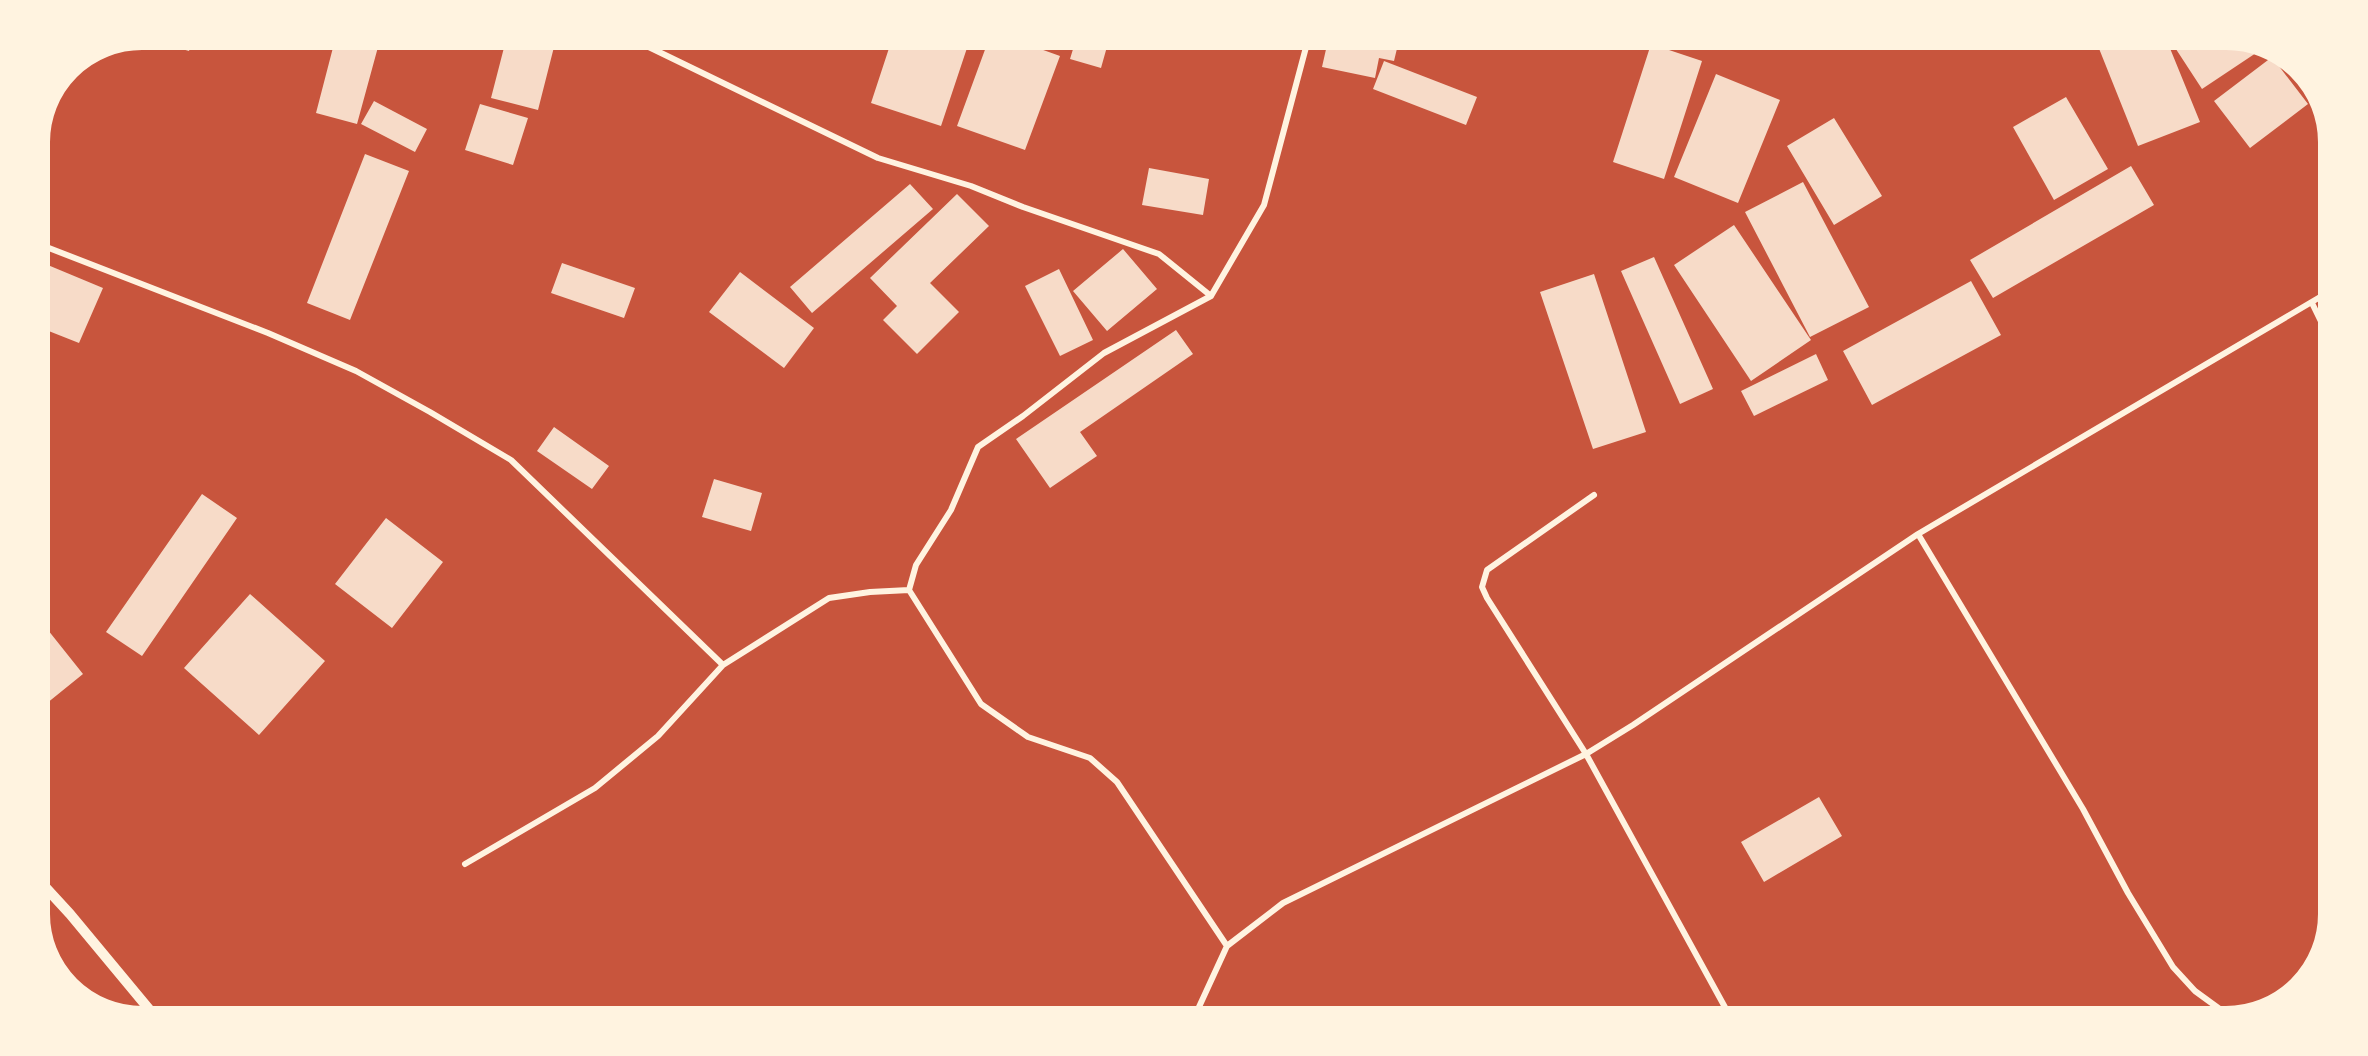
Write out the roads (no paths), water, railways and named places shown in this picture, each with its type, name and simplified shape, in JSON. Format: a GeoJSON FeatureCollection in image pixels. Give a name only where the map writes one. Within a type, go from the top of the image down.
{"type":"FeatureCollection","features":[{"type":"Feature","properties":{"kind":"street"},"geometry":{"type":"LineString","coordinates":[[647,46],[878,158],[971,186],[1023,207],[1159,254],[1211,296]]}},
{"type":"Feature","properties":{"kind":"street"},"geometry":{"type":"LineString","coordinates":[[1227,946],[1117,782],[1090,758],[1028,737],[981,704],[909,590],[916,566],[951,510],[978,447],[1023,416],[1104,353],[1211,296],[1264,205],[1306,46]]}},
{"type":"Feature","properties":{"kind":"street"},"geometry":{"type":"LineString","coordinates":[[47,247],[268,333],[356,372],[511,460],[723,665]]}},
{"type":"Feature","properties":{"kind":"street"},"geometry":{"type":"LineString","coordinates":[[1198,1010],[1227,946],[1283,903],[1586,754],[1918,534],[2321,297]]}},
{"type":"Feature","properties":{"kind":"street"},"geometry":{"type":"LineString","coordinates":[[2312,303],[2321,322]]}},
{"type":"Feature","properties":{"kind":"street"},"geometry":{"type":"LineString","coordinates":[[1594,495],[1487,570],[1482,586],[1487,598],[1586,754],[1727,1010]]}},
{"type":"Feature","properties":{"kind":"street"},"geometry":{"type":"LineString","coordinates":[[1918,534],[2083,808],[2128,893],[2173,967],[2195,991],[2221,1010]]}},
{"type":"Feature","properties":{"kind":"street"},"geometry":{"type":"LineString","coordinates":[[465,864],[595,788],[658,736],[723,665],[829,598],[870,592],[909,590]]}},
{"type":"Feature","properties":{"kind":"street"},"geometry":{"type":"LineString","coordinates":[[47,889],[150,1010]]}}]}
